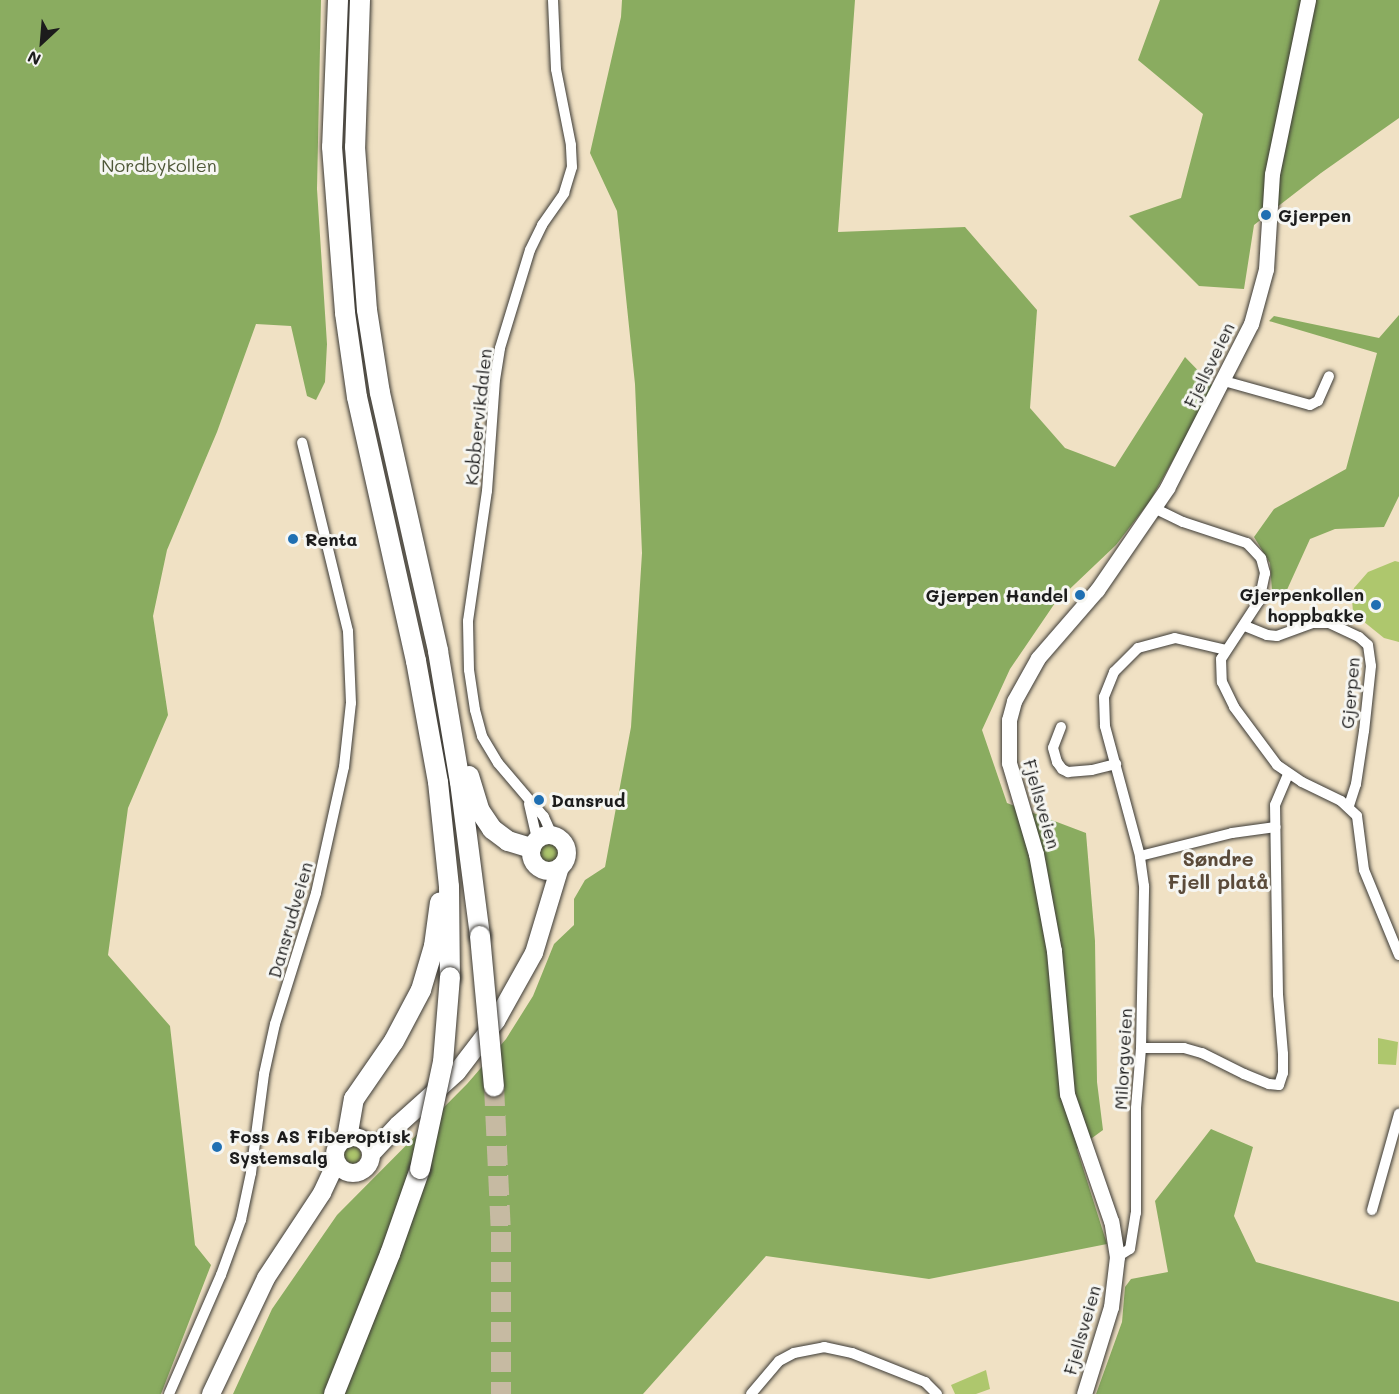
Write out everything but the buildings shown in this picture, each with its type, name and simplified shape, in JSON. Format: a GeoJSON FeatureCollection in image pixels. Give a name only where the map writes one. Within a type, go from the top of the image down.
{"type":"FeatureCollection","features":[{"type":"Feature","properties":{"kind":"highway"},"geometry":{"type":"LineString","coordinates":[[334,1394],[390,1254],[420,1169],[443,1062],[450,977],[449,887],[438,782],[416,662],[357,397],[345,313],[332,147],[338,0]]}},
{"type":"Feature","properties":{"kind":"highway"},"geometry":{"type":"LineString","coordinates":[[360,0],[355,147],[367,310],[380,393],[438,651],[460,782],[480,936],[494,1086]]}},
{"type":"Feature","properties":{"kind":"highway"},"geometry":{"type":"LineString","coordinates":[[438,651],[459,717],[467,769],[480,811],[500,836],[540,841]]}},
{"type":"Feature","properties":{"kind":"highway"},"geometry":{"type":"LineString","coordinates":[[361,1144],[354,1099],[409,1016],[429,969],[439,920],[438,782]]}},
{"type":"Feature","properties":{"kind":"main road","name":"Fjellsveien"},"geometry":{"type":"LineString","coordinates":[[1084,1394],[1111,1307],[1117,1257],[1111,1221],[1067,1094],[1053,940],[1036,854],[1009,764],[1008,735],[1014,701],[1038,658],[1097,590],[1154,508],[1224,381],[1251,324],[1263,289],[1272,174],[1308,0]]}},
{"type":"Feature","properties":{"kind":"main road"},"geometry":{"type":"LineString","coordinates":[[341,1167],[336,1148],[361,1144],[398,1125],[457,1072],[496,1021],[534,953],[560,867],[566,859],[567,849],[561,840],[540,841],[532,861],[541,870],[550,900]]}},
{"type":"Feature","properties":{"kind":"main road"},"geometry":{"type":"LineString","coordinates":[[541,870],[551,871],[560,867]]}},
{"type":"Feature","properties":{"kind":"main road"},"geometry":{"type":"LineString","coordinates":[[341,1167],[356,1173],[364,1170],[369,1163],[361,1144]]}},
{"type":"Feature","properties":{"kind":"main road"},"geometry":{"type":"LineString","coordinates":[[210,1394],[271,1269],[341,1167]]}},
{"type":"Feature","properties":{"kind":"street","name":"Kobbervikdalen"},"geometry":{"type":"LineString","coordinates":[[540,841],[544,818],[498,763],[480,729],[469,670],[468,621],[486,502],[495,380],[500,348],[530,250],[542,225],[564,193],[572,167],[571,145],[556,69],[553,0]]}},
{"type":"Feature","properties":{"kind":"street"},"geometry":{"type":"LineString","coordinates":[[1224,381],[1310,405],[1322,396],[1329,376]]}},
{"type":"Feature","properties":{"kind":"street","name":"Dansrudveien"},"geometry":{"type":"LineString","coordinates":[[169,1394],[221,1275],[241,1220],[251,1173],[266,1065],[275,1024],[316,893],[344,767],[351,703],[348,632],[302,443]]}},
{"type":"Feature","properties":{"kind":"street"},"geometry":{"type":"LineString","coordinates":[[1154,508],[1183,522],[1238,540],[1256,550],[1264,566],[1263,586],[1256,606],[1245,626],[1226,650],[1220,666],[1225,691],[1268,757],[1288,774],[1348,806],[1359,824],[1363,864],[1368,885],[1399,956]]}},
{"type":"Feature","properties":{"kind":"street","name":"Gjerpen"},"geometry":{"type":"LineString","coordinates":[[1245,626],[1267,635],[1277,636],[1321,621],[1343,628],[1368,645],[1371,666],[1364,730],[1357,763],[1356,784],[1348,806]]}},
{"type":"Feature","properties":{"kind":"street","name":"Milorgveien"},"geometry":{"type":"LineString","coordinates":[[1117,1257],[1130,1249],[1135,1228],[1136,1108],[1141,1048],[1144,886],[1140,856],[1105,726],[1104,697],[1110,678],[1129,654],[1138,648],[1166,638],[1184,639],[1226,650]]}},
{"type":"Feature","properties":{"kind":"street"},"geometry":{"type":"LineString","coordinates":[[1061,727],[1053,748],[1057,762],[1062,769],[1068,772],[1092,770],[1116,764]]}},
{"type":"Feature","properties":{"kind":"street"},"geometry":{"type":"LineString","coordinates":[[1141,1048],[1184,1048],[1202,1053],[1269,1084],[1280,1085],[1283,1073],[1283,1054],[1278,995],[1275,806],[1288,774]]}},
{"type":"Feature","properties":{"kind":"street","name":"Kobbervikdalen"},"geometry":{"type":"LineString","coordinates":[[528,800],[540,841]]}},
{"type":"Feature","properties":{"kind":"street"},"geometry":{"type":"LineString","coordinates":[[1140,856],[1232,833],[1276,827]]}},
{"type":"Feature","properties":{"kind":"street"},"geometry":{"type":"LineString","coordinates":[[1372,1210],[1399,1114]]}},
{"type":"Feature","properties":{"kind":"street"},"geometry":{"type":"LineString","coordinates":[[751,1394],[779,1361],[794,1353],[824,1347],[852,1353],[925,1382],[937,1394]]}},
{"type":"Feature","properties":{"kind":"green space","name":"Nordbykollen"},"geometry":{"type":"Polygon","coordinates":[[[0,0],[321,0],[317,189],[327,344],[325,382],[316,400],[307,396],[291,326],[256,324],[217,432],[167,550],[153,616],[168,715],[128,808],[108,955],[170,1026],[195,1245],[211,1265],[161,1394],[0,1394],[0,0]]]}},
{"type":"Feature","properties":{"kind":"green space"},"geometry":{"type":"Polygon","coordinates":[[[622,0],[855,0],[838,232],[965,227],[1037,310],[1030,408],[1065,448],[1115,467],[1185,357],[1214,387],[1150,501],[1116,545],[1055,603],[1010,669],[982,730],[1007,803],[1086,833],[1095,941],[1097,1082],[1103,1130],[1077,1149],[1107,1244],[929,1279],[766,1256],[643,1394],[233,1394],[272,1309],[337,1215],[467,1084],[506,1039],[533,996],[554,944],[574,925],[574,899],[585,880],[605,867],[631,727],[642,553],[635,384],[617,211],[590,153],[621,17],[622,0]]]}},
{"type":"Feature","properties":{"kind":"green space"},"geometry":{"type":"Polygon","coordinates":[[[1160,0],[1399,0],[1399,118],[1321,173],[1254,225],[1244,289],[1199,286],[1129,216],[1181,198],[1203,114],[1138,60],[1160,0]]]}},
{"type":"Feature","properties":{"kind":"green space"},"geometry":{"type":"Polygon","coordinates":[[[1399,315],[1399,496],[1384,527],[1335,529],[1310,539],[1281,603],[1272,591],[1270,563],[1254,537],[1274,509],[1346,469],[1377,353],[1269,321],[1274,316],[1379,338],[1399,315]]]}},
{"type":"Feature","properties":{"kind":"green space","name":"Gjerpenkollen hoppbakke"},"geometry":{"type":"Polygon","coordinates":[[[1395,561],[1399,562],[1399,642],[1384,638],[1353,613],[1352,598],[1354,588],[1368,572],[1395,561]]]}},
{"type":"Feature","properties":{"kind":"green space"},"geometry":{"type":"Polygon","coordinates":[[[548,843],[555,846],[558,853],[555,860],[548,863],[541,860],[538,853],[541,846],[548,843]]]}},
{"type":"Feature","properties":{"kind":"green space"},"geometry":{"type":"Polygon","coordinates":[[[1378,1038],[1398,1042],[1396,1065],[1378,1064],[1378,1038]]]}},
{"type":"Feature","properties":{"kind":"green space"},"geometry":{"type":"Polygon","coordinates":[[[1211,1129],[1253,1147],[1234,1216],[1256,1262],[1399,1302],[1399,1394],[1096,1394],[1122,1322],[1125,1287],[1131,1279],[1168,1272],[1155,1201],[1211,1129]]]}},
{"type":"Feature","properties":{"kind":"green space"},"geometry":{"type":"Polygon","coordinates":[[[348,1146],[356,1146],[361,1151],[359,1162],[348,1164],[343,1159],[343,1151],[348,1146]]]}},
{"type":"Feature","properties":{"kind":"green space"},"geometry":{"type":"Polygon","coordinates":[[[986,1370],[990,1389],[976,1394],[955,1394],[951,1385],[986,1370]]]}},
{"type":"Feature","properties":{"kind":"tunnel"},"geometry":{"type":"LineString","coordinates":[[494,1086],[501,1232],[501,1394]]}},
{"type":"Feature","properties":{"kind":"place","name":"Gjerpen"},"geometry":{"type":"Point","coordinates":[1266,215]}},
{"type":"Feature","properties":{"kind":"place","name":"Renta"},"geometry":{"type":"Point","coordinates":[293,539]}},
{"type":"Feature","properties":{"kind":"place","name":"Gjerpen Handel"},"geometry":{"type":"Point","coordinates":[1080,595]}},
{"type":"Feature","properties":{"kind":"place","name":"Gjerpenkollen hoppbakke"},"geometry":{"type":"Point","coordinates":[1376,605]}},
{"type":"Feature","properties":{"kind":"place","name":"Dansrud"},"geometry":{"type":"Point","coordinates":[539,800]}},
{"type":"Feature","properties":{"kind":"place","name":"Foss AS Fiberoptisk Systemsalg"},"geometry":{"type":"Point","coordinates":[217,1147]}},
{"type":"Feature","properties":{"kind":"district","name":"Søndre Fjell platå"},"geometry":{"type":"Point","coordinates":[1218,870]}}]}
